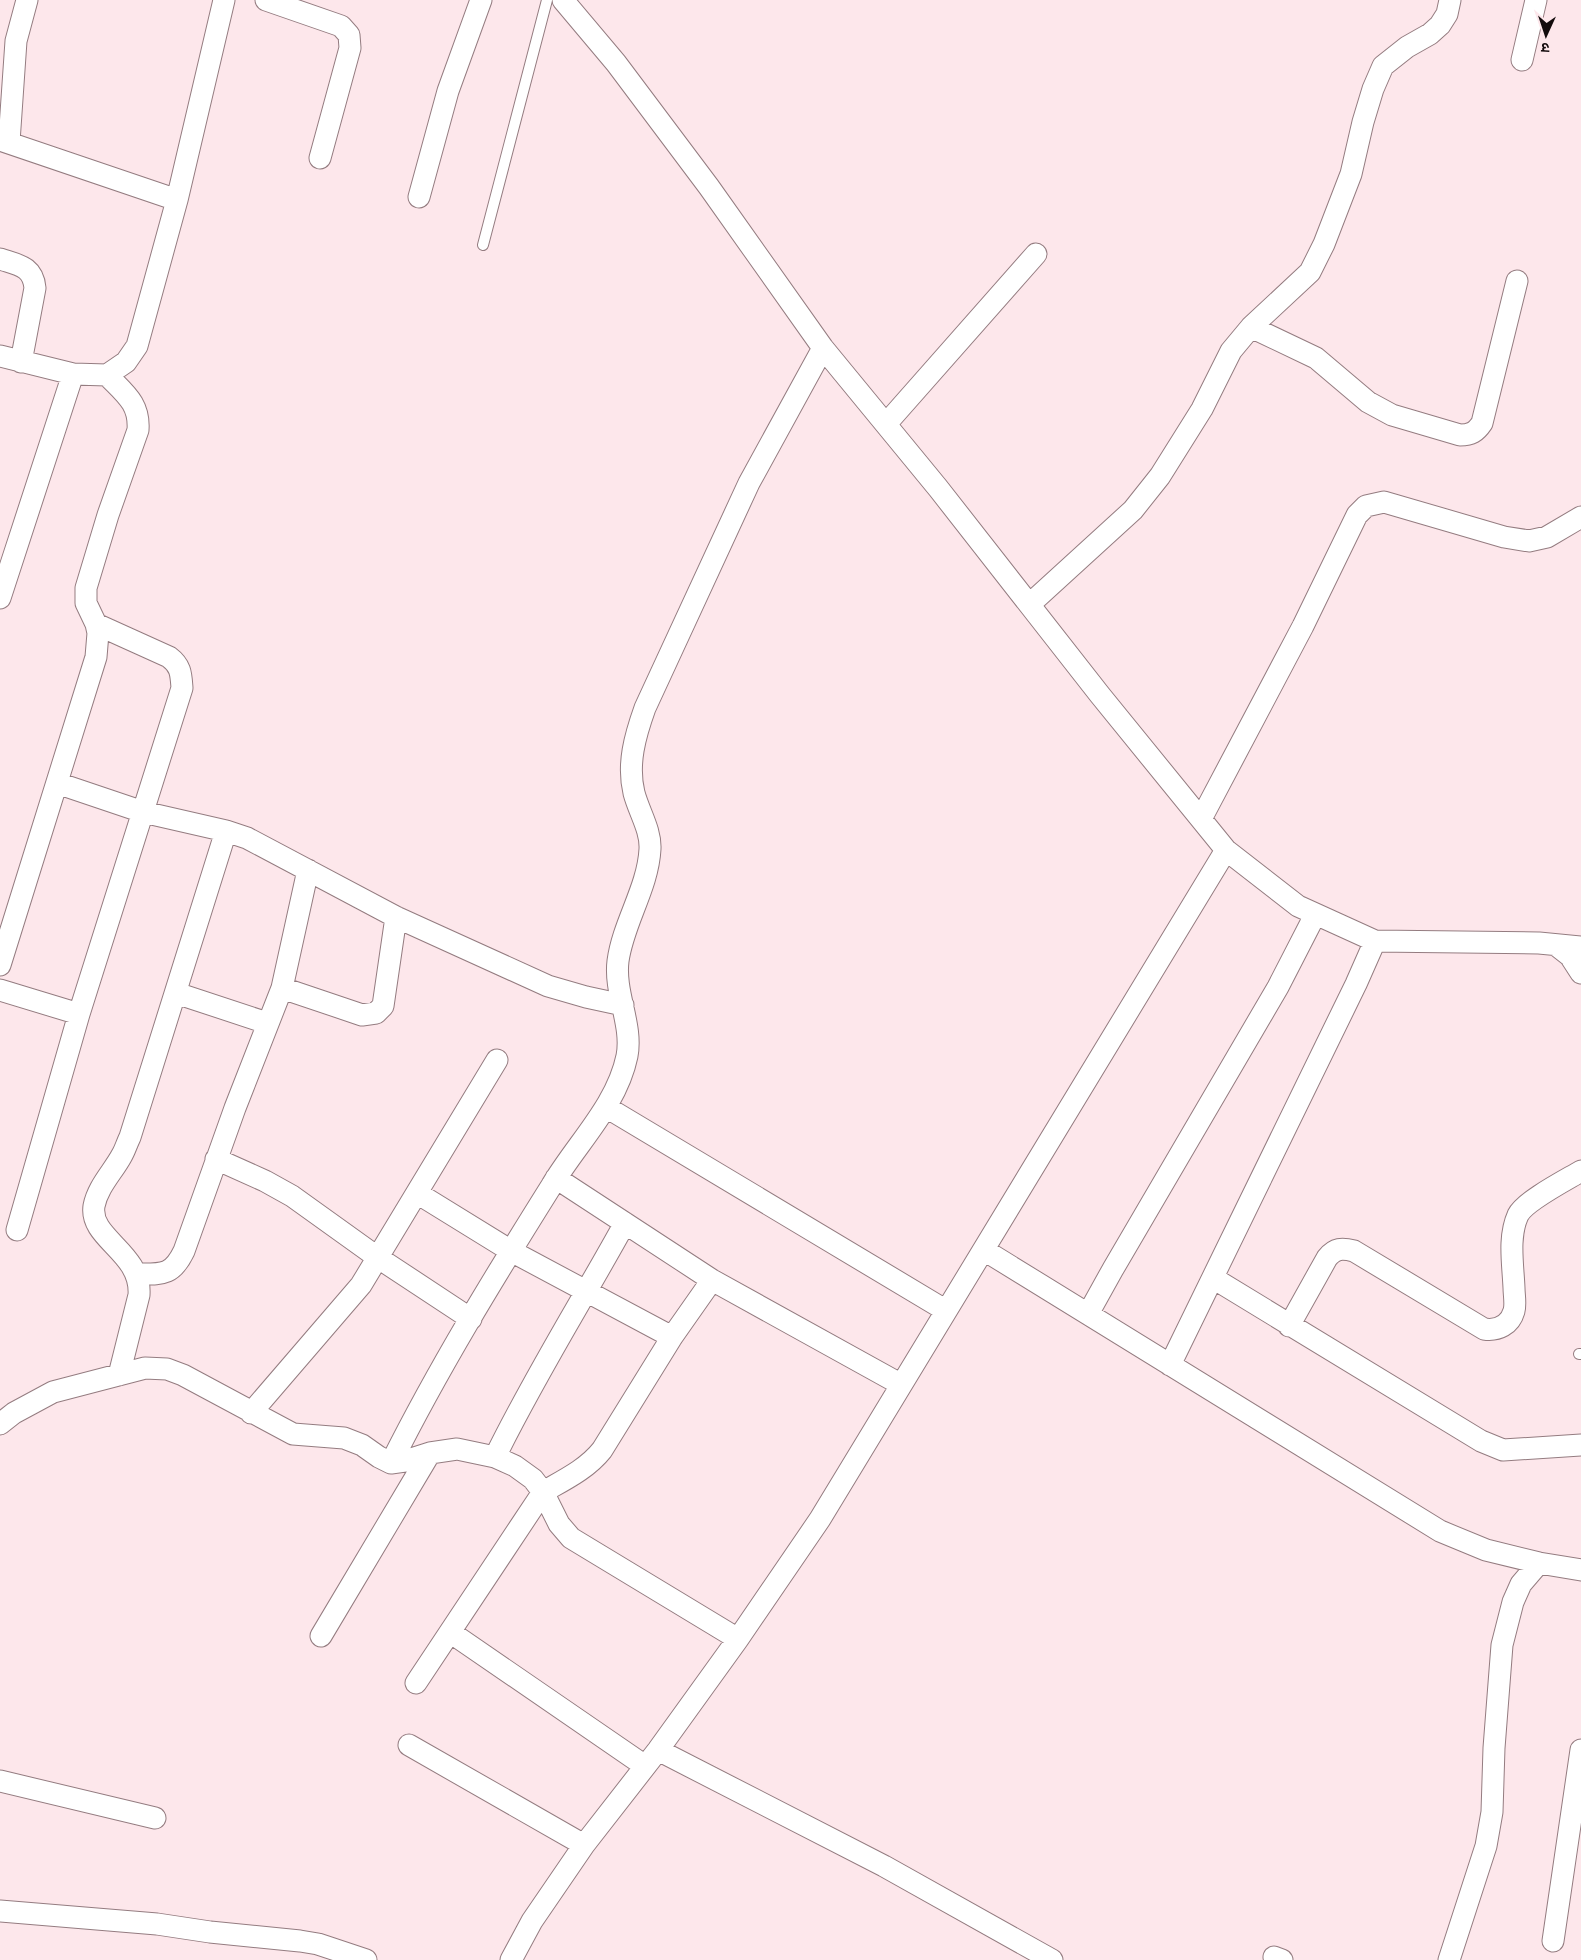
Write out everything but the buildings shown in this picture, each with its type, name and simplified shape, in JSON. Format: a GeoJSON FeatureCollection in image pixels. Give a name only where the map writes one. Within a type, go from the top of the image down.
{"type":"FeatureCollection","features":[{"type":"Feature","properties":{"kind":"street"},"geometry":{"type":"LineString","coordinates":[[27,0],[16,41],[5,141],[177,200]]}},
{"type":"Feature","properties":{"kind":"street"},"geometry":{"type":"LineString","coordinates":[[0,356],[73,374],[108,375],[126,362],[137,346],[177,200],[224,0]]}},
{"type":"Feature","properties":{"kind":"street"},"geometry":{"type":"LineString","coordinates":[[266,0],[314,8],[341,26],[349,35],[350,48],[320,158]]}},
{"type":"Feature","properties":{"kind":"street"},"geometry":{"type":"LineString","coordinates":[[419,197],[448,91],[481,0]]}},
{"type":"Feature","properties":{"kind":"street"},"geometry":{"type":"LineString","coordinates":[[563,0],[616,63],[709,187],[823,348],[886,424],[1100,695],[1226,850],[1298,906],[1375,941],[1540,943],[1581,947]]}},
{"type":"Feature","properties":{"kind":"street"},"geometry":{"type":"LineString","coordinates":[[1030,604],[1146,495],[1202,409],[1231,351],[1251,327],[1310,272],[1324,244],[1351,174],[1363,122],[1373,89],[1383,66],[1440,25],[1447,14],[1450,0]]}},
{"type":"Feature","properties":{"kind":"street"},"geometry":{"type":"LineString","coordinates":[[1522,60],[1536,0]]}},
{"type":"Feature","properties":{"kind":"street"},"geometry":{"type":"LineString","coordinates":[[886,424],[1036,254]]}},
{"type":"Feature","properties":{"kind":"street"},"geometry":{"type":"LineString","coordinates":[[0,259],[20,265],[29,271],[34,278],[35,288],[21,362]]}},
{"type":"Feature","properties":{"kind":"street"},"geometry":{"type":"LineString","coordinates":[[1251,327],[1316,358],[1368,402],[1392,415],[1460,435],[1470,435],[1482,423],[1517,281]]}},
{"type":"Feature","properties":{"kind":"street"},"geometry":{"type":"LineString","coordinates":[[391,1463],[420,1404],[556,1178],[606,1107],[624,1068],[628,1037],[617,981],[618,961],[647,865],[650,848],[645,823],[634,793],[631,768],[634,739],[645,708],[749,483],[823,348]]}},
{"type":"Feature","properties":{"kind":"street"},"geometry":{"type":"LineString","coordinates":[[0,598],[73,374]]}},
{"type":"Feature","properties":{"kind":"street"},"geometry":{"type":"LineString","coordinates":[[0,966],[96,657],[98,633],[86,602],[86,588],[108,515],[138,430],[137,408],[108,375]]}},
{"type":"Feature","properties":{"kind":"street"},"geometry":{"type":"LineString","coordinates":[[1201,819],[1303,626],[1357,515],[1366,506],[1384,502],[1504,536],[1529,541],[1547,537],[1581,517]]}},
{"type":"Feature","properties":{"kind":"street"},"geometry":{"type":"LineString","coordinates":[[17,1230],[79,1014],[182,688],[181,672],[178,664],[169,657],[96,624]]}},
{"type":"Feature","properties":{"kind":"street"},"geometry":{"type":"LineString","coordinates":[[57,783],[143,812],[226,831],[263,846],[396,917],[548,986],[586,998],[623,1005]]}},
{"type":"Feature","properties":{"kind":"street"},"geometry":{"type":"LineString","coordinates":[[119,1375],[139,1285],[137,1274],[123,1254],[101,1231],[95,1221],[94,1206],[99,1192],[122,1156],[130,1138],[226,831]]}},
{"type":"Feature","properties":{"kind":"street"},"geometry":{"type":"LineString","coordinates":[[510,1960],[532,1921],[584,1845],[651,1758],[738,1639],[820,1519],[900,1384],[984,1250],[1226,850]]}},
{"type":"Feature","properties":{"kind":"street"},"geometry":{"type":"LineString","coordinates":[[137,1274],[161,1274],[170,1271],[178,1263],[190,1237],[216,1159],[267,1022],[282,988],[308,870]]}},
{"type":"Feature","properties":{"kind":"street"},"geometry":{"type":"LineString","coordinates":[[1088,1314],[1278,987],[1315,915]]}},
{"type":"Feature","properties":{"kind":"street"},"geometry":{"type":"LineString","coordinates":[[282,988],[362,1015],[376,1013],[383,1006],[396,917]]}},
{"type":"Feature","properties":{"kind":"street"},"geometry":{"type":"LineString","coordinates":[[1170,1364],[1356,984],[1375,941]]}},
{"type":"Feature","properties":{"kind":"street"},"geometry":{"type":"LineString","coordinates":[[1556,945],[1570,956],[1581,973]]}},
{"type":"Feature","properties":{"kind":"street"},"geometry":{"type":"LineString","coordinates":[[0,990],[79,1014]]}},
{"type":"Feature","properties":{"kind":"street"},"geometry":{"type":"LineString","coordinates":[[176,993],[267,1022]]}},
{"type":"Feature","properties":{"kind":"street"},"geometry":{"type":"LineString","coordinates":[[251,1413],[361,1285],[497,1060]]}},
{"type":"Feature","properties":{"kind":"street"},"geometry":{"type":"LineString","coordinates":[[606,1107],[945,1310]]}},
{"type":"Feature","properties":{"kind":"street"},"geometry":{"type":"LineString","coordinates":[[216,1159],[265,1181],[292,1196],[377,1257],[471,1319]]}},
{"type":"Feature","properties":{"kind":"street"},"geometry":{"type":"LineString","coordinates":[[1289,1326],[1327,1258],[1333,1251],[1342,1249],[1354,1251],[1484,1329],[1492,1330],[1501,1327],[1510,1320],[1515,1309],[1512,1242],[1519,1213],[1528,1204],[1581,1171]]}},
{"type":"Feature","properties":{"kind":"street"},"geometry":{"type":"LineString","coordinates":[[556,1178],[712,1280],[900,1384]]}},
{"type":"Feature","properties":{"kind":"street"},"geometry":{"type":"LineString","coordinates":[[417,1194],[511,1250],[672,1337]]}},
{"type":"Feature","properties":{"kind":"street"},"geometry":{"type":"LineString","coordinates":[[495,1457],[510,1426],[625,1223]]}},
{"type":"Feature","properties":{"kind":"street"},"geometry":{"type":"LineString","coordinates":[[984,1250],[1440,1531],[1486,1550],[1539,1563],[1581,1570]]}},
{"type":"Feature","properties":{"kind":"street"},"geometry":{"type":"LineString","coordinates":[[1213,1278],[1289,1326],[1481,1441],[1503,1450],[1581,1445]]}},
{"type":"Feature","properties":{"kind":"street"},"geometry":{"type":"LineString","coordinates":[[416,1683],[543,1492],[571,1477],[594,1461],[672,1337],[712,1280]]}},
{"type":"Feature","properties":{"kind":"street"},"geometry":{"type":"LineString","coordinates":[[0,1424],[14,1413],[53,1392],[145,1368],[167,1369],[183,1375],[293,1434],[344,1438],[362,1445],[391,1463],[405,1461],[430,1452],[457,1449],[495,1457],[516,1466],[533,1479],[543,1492],[559,1524],[571,1538],[738,1639]]}},
{"type":"Feature","properties":{"kind":"street"},"geometry":{"type":"LineString","coordinates":[[321,1636],[430,1452]]}},
{"type":"Feature","properties":{"kind":"street"},"geometry":{"type":"LineString","coordinates":[[1449,1960],[1486,1846],[1492,1812],[1502,1645],[1513,1602],[1521,1584],[1539,1563]]}},
{"type":"Feature","properties":{"kind":"street"},"geometry":{"type":"LineString","coordinates":[[450,1632],[651,1758],[884,1866],[1052,1960]]}},
{"type":"Feature","properties":{"kind":"street"},"geometry":{"type":"LineString","coordinates":[[409,1745],[584,1845]]}},
{"type":"Feature","properties":{"kind":"street"},"geometry":{"type":"LineString","coordinates":[[1553,1941],[1581,1750]]}},
{"type":"Feature","properties":{"kind":"street"},"geometry":{"type":"LineString","coordinates":[[0,1781],[155,1818]]}},
{"type":"Feature","properties":{"kind":"street"},"geometry":{"type":"LineString","coordinates":[[0,1911],[158,1924],[210,1932],[300,1941],[318,1944],[366,1960]]}},
{"type":"Feature","properties":{"kind":"lane"},"geometry":{"type":"LineString","coordinates":[[483,245],[547,0]]}}]}
